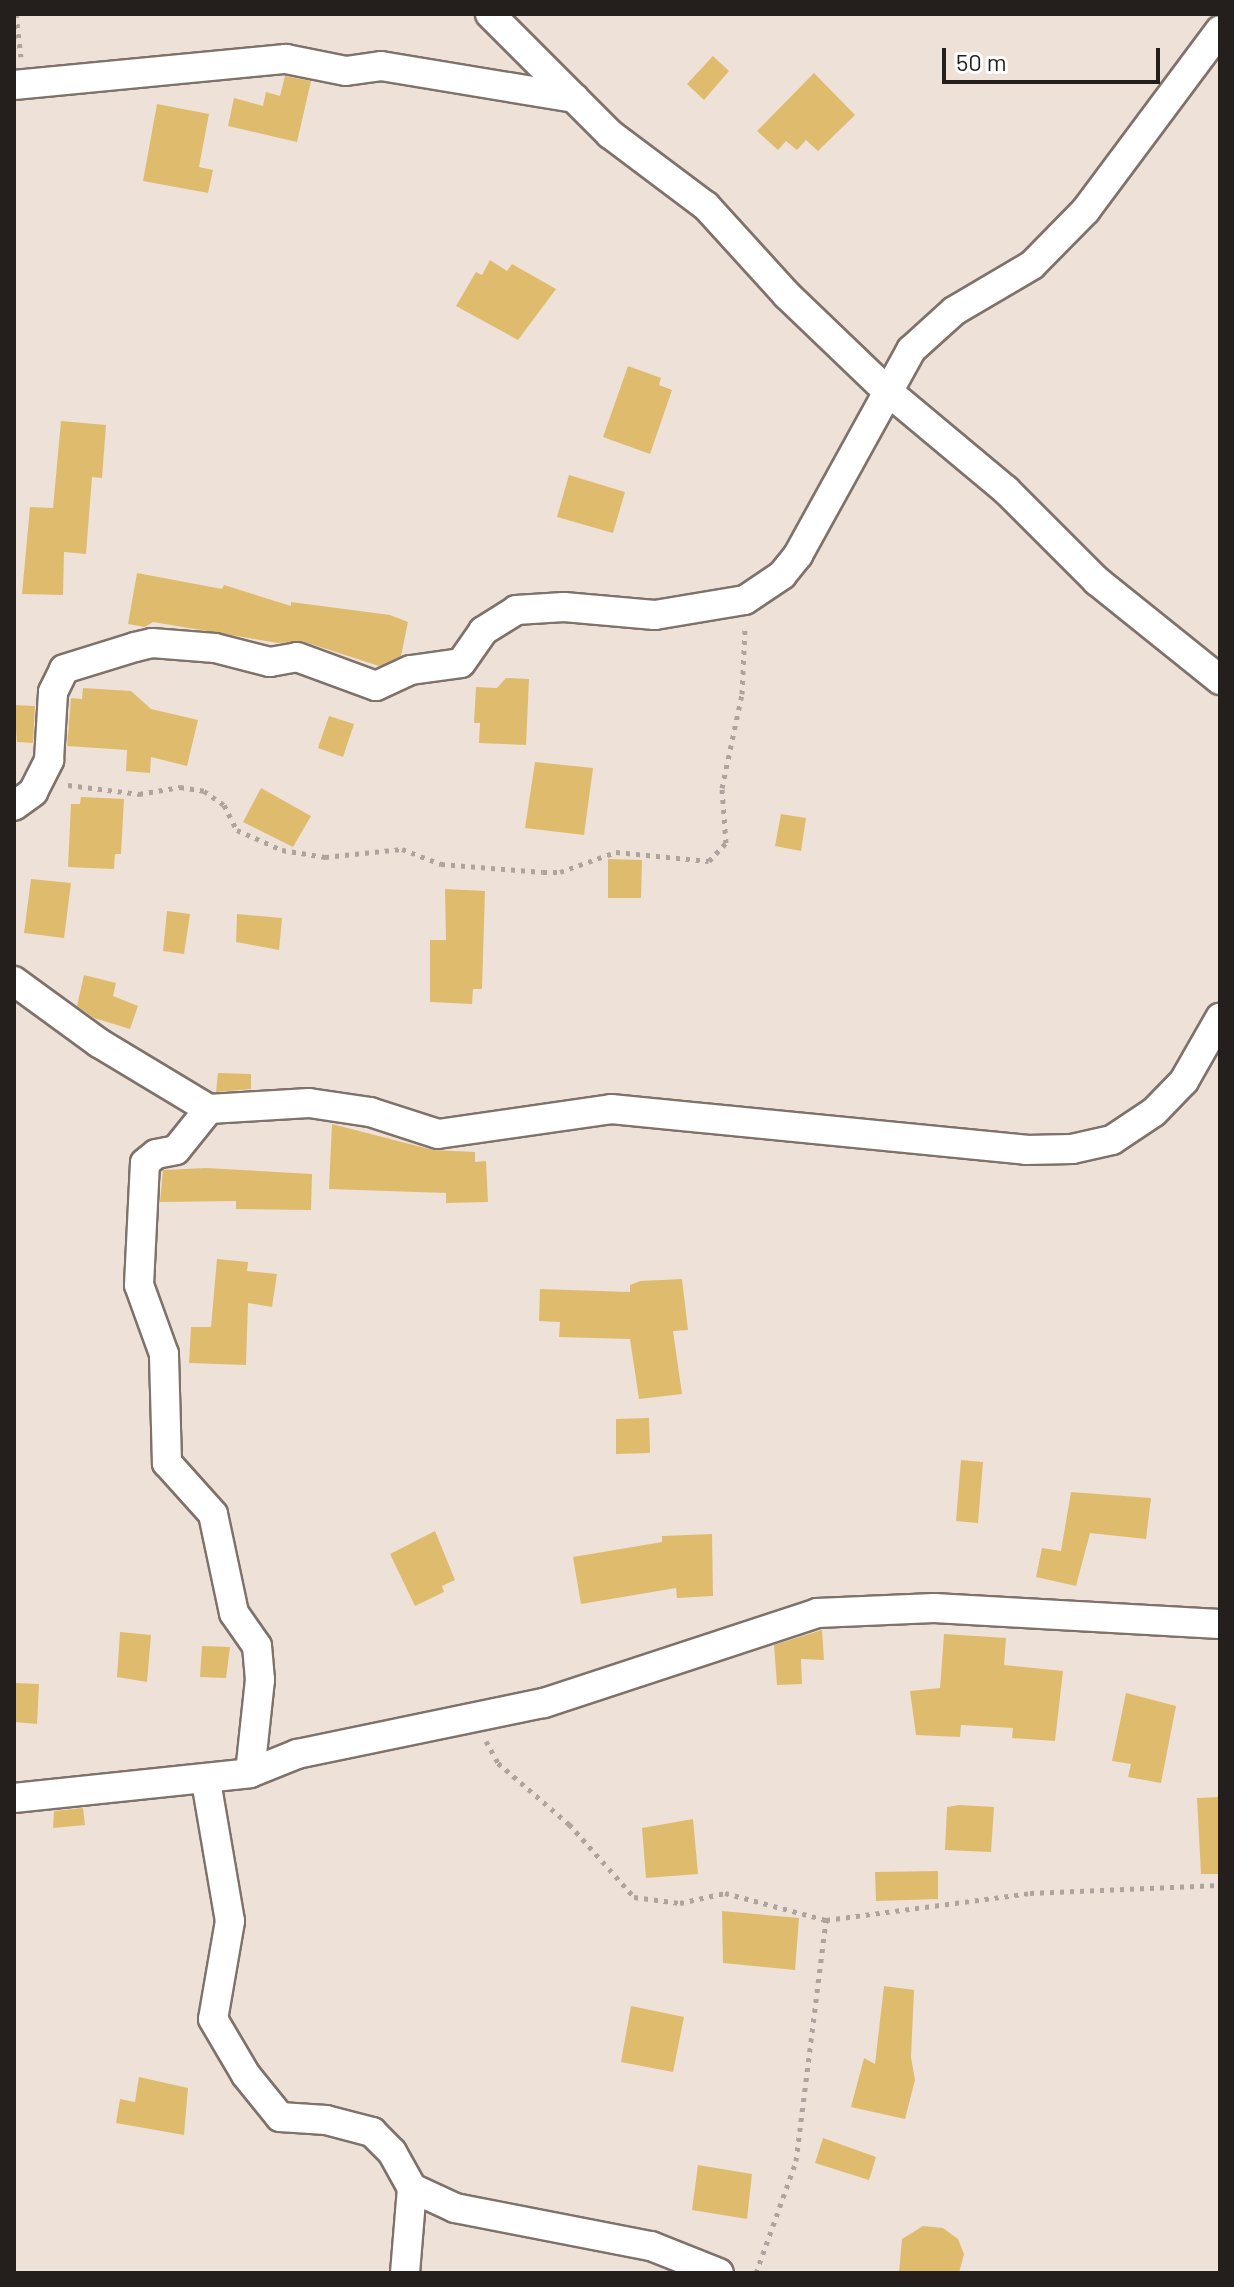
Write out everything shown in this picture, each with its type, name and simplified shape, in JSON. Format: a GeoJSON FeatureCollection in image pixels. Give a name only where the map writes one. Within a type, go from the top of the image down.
{"type":"FeatureCollection","features":[{"type":"Feature","properties":{"kind":"street"},"geometry":{"type":"LineString","coordinates":[[490,14],[610,134],[706,206],[787,295],[885,389],[1006,490],[1097,581],[1220,680]]}},
{"type":"Feature","properties":{"kind":"street"},"geometry":{"type":"LineString","coordinates":[[23,799],[49,760],[53,692],[64,669],[152,643],[215,648],[270,662],[297,657],[376,686],[411,670],[461,663],[483,631],[516,610],[564,607],[655,615],[745,600],[782,575],[798,555],[885,389],[911,350],[954,311],[1032,265],[1086,210],[1220,30]]}},
{"type":"Feature","properties":{"kind":"street"},"geometry":{"type":"LineString","coordinates":[[19,84],[105,80],[286,59],[346,71],[381,66],[574,98]]}},
{"type":"Feature","properties":{"kind":"street"},"geometry":{"type":"LineString","coordinates":[[14,981],[99,1043],[209,1109],[309,1103],[370,1112],[438,1134],[611,1109],[1026,1150],[1072,1149],[1112,1140],[1154,1112],[1184,1081],[1220,1018]]}},
{"type":"Feature","properties":{"kind":"street"},"geometry":{"type":"LineString","coordinates":[[209,1109],[176,1150],[156,1154],[145,1163],[139,1285],[164,1354],[167,1463],[213,1514],[234,1613],[257,1646],[260,1680],[250,1773]]}},
{"type":"Feature","properties":{"kind":"street"},"geometry":{"type":"LineString","coordinates":[[14,1798],[129,1783],[206,1781],[250,1773],[297,1754],[544,1703],[817,1613],[934,1608],[1220,1624]]}},
{"type":"Feature","properties":{"kind":"street"},"geometry":{"type":"LineString","coordinates":[[206,1781],[230,1921],[213,2019],[246,2075],[280,2117],[326,2120],[372,2132],[392,2152],[412,2188],[405,2273]]}},
{"type":"Feature","properties":{"kind":"street"},"geometry":{"type":"LineString","coordinates":[[412,2188],[455,2208],[651,2246],[719,2273]]}},
{"type":"Feature","properties":{"kind":"path"},"geometry":{"type":"LineString","coordinates":[[16,14],[19,84]]}},
{"type":"Feature","properties":{"kind":"path"},"geometry":{"type":"LineString","coordinates":[[23,799],[50,785],[85,784],[139,794],[180,787],[204,791],[224,805],[237,830],[282,850],[325,857],[402,849],[441,864],[551,872],[616,852],[709,861],[726,843],[722,788],[742,694],[745,600]]}},
{"type":"Feature","properties":{"kind":"path"},"geometry":{"type":"LineString","coordinates":[[480,1718],[498,1763],[569,1824],[634,1897],[680,1903],[725,1893],[826,1920],[1030,1893],[1220,1885]]}},
{"type":"Feature","properties":{"kind":"path"},"geometry":{"type":"LineString","coordinates":[[756,2273],[796,2161],[826,1920]]}},
{"type":"Feature","properties":{"kind":"building"},"geometry":{"type":"Polygon","coordinates":[[[713,56],[729,71],[704,100],[687,84],[713,56]]]}},
{"type":"Feature","properties":{"kind":"building"},"geometry":{"type":"Polygon","coordinates":[[[814,73],[855,115],[818,151],[806,140],[797,150],[786,141],[778,150],[757,131],[814,73]]]}},
{"type":"Feature","properties":{"kind":"building"},"geometry":{"type":"Polygon","coordinates":[[[285,76],[311,81],[297,142],[228,126],[234,98],[263,106],[266,92],[280,96],[285,76]]]}},
{"type":"Feature","properties":{"kind":"building"},"geometry":{"type":"Polygon","coordinates":[[[157,104],[209,114],[199,167],[213,170],[208,193],[143,181],[157,104]]]}},
{"type":"Feature","properties":{"kind":"building"},"geometry":{"type":"Polygon","coordinates":[[[490,260],[507,271],[512,264],[556,289],[518,340],[456,306],[476,272],[482,275],[490,260]]]}},
{"type":"Feature","properties":{"kind":"building"},"geometry":{"type":"Polygon","coordinates":[[[628,366],[661,378],[659,385],[672,390],[650,454],[603,437],[628,366]]]}},
{"type":"Feature","properties":{"kind":"building"},"geometry":{"type":"Polygon","coordinates":[[[61,421],[106,425],[102,478],[92,477],[86,554],[64,552],[63,595],[22,594],[30,507],[53,508],[61,421]]]}},
{"type":"Feature","properties":{"kind":"building"},"geometry":{"type":"Polygon","coordinates":[[[569,475],[625,492],[613,533],[557,517],[569,475]]]}},
{"type":"Feature","properties":{"kind":"building"},"geometry":{"type":"Polygon","coordinates":[[[137,573],[222,589],[224,585],[291,606],[291,602],[390,615],[408,622],[401,656],[379,666],[302,641],[278,643],[153,622],[145,627],[128,624],[137,573]]]}},
{"type":"Feature","properties":{"kind":"building"},"geometry":{"type":"Polygon","coordinates":[[[506,678],[529,679],[526,745],[479,743],[480,723],[474,723],[476,687],[497,688],[506,678]]]}},
{"type":"Feature","properties":{"kind":"building"},"geometry":{"type":"Polygon","coordinates":[[[83,688],[131,691],[151,709],[198,720],[187,766],[151,757],[150,773],[126,771],[127,750],[67,746],[71,698],[82,699],[83,688]]]}},
{"type":"Feature","properties":{"kind":"building"},"geometry":{"type":"Polygon","coordinates":[[[14,705],[35,706],[33,743],[17,742],[14,705]]]}},
{"type":"Feature","properties":{"kind":"building"},"geometry":{"type":"Polygon","coordinates":[[[329,716],[354,724],[343,757],[318,748],[329,716]]]}},
{"type":"Feature","properties":{"kind":"building"},"geometry":{"type":"Polygon","coordinates":[[[535,762],[593,768],[584,835],[525,828],[535,762]]]}},
{"type":"Feature","properties":{"kind":"building"},"geometry":{"type":"Polygon","coordinates":[[[261,788],[311,816],[293,847],[243,822],[261,788]]]}},
{"type":"Feature","properties":{"kind":"building"},"geometry":{"type":"Polygon","coordinates":[[[81,797],[124,799],[121,854],[115,854],[114,869],[68,867],[71,804],[80,804],[81,797]]]}},
{"type":"Feature","properties":{"kind":"building"},"geometry":{"type":"Polygon","coordinates":[[[781,814],[806,818],[801,851],[775,846],[781,814]]]}},
{"type":"Feature","properties":{"kind":"building"},"geometry":{"type":"Polygon","coordinates":[[[608,859],[642,860],[641,898],[608,898],[608,859]]]}},
{"type":"Feature","properties":{"kind":"building"},"geometry":{"type":"Polygon","coordinates":[[[31,879],[71,883],[64,938],[24,933],[31,879]]]}},
{"type":"Feature","properties":{"kind":"building"},"geometry":{"type":"Polygon","coordinates":[[[445,889],[485,891],[482,989],[473,989],[472,1004],[430,1002],[430,940],[446,940],[445,889]]]}},
{"type":"Feature","properties":{"kind":"building"},"geometry":{"type":"Polygon","coordinates":[[[167,911],[190,914],[184,954],[163,951],[167,911]]]}},
{"type":"Feature","properties":{"kind":"building"},"geometry":{"type":"Polygon","coordinates":[[[237,914],[282,918],[279,950],[236,942],[237,914]]]}},
{"type":"Feature","properties":{"kind":"building"},"geometry":{"type":"Polygon","coordinates":[[[84,975],[116,983],[113,996],[138,1006],[130,1029],[94,1018],[77,1006],[84,975]]]}},
{"type":"Feature","properties":{"kind":"building"},"geometry":{"type":"Polygon","coordinates":[[[218,1073],[251,1074],[251,1089],[216,1092],[218,1073]]]}},
{"type":"Feature","properties":{"kind":"building"},"geometry":{"type":"Polygon","coordinates":[[[332,1124],[433,1150],[475,1152],[475,1162],[486,1161],[488,1202],[446,1203],[446,1193],[329,1189],[332,1124]]]}},
{"type":"Feature","properties":{"kind":"building"},"geometry":{"type":"Polygon","coordinates":[[[206,1168],[312,1174],[311,1210],[236,1209],[236,1201],[160,1202],[163,1170],[206,1168]]]}},
{"type":"Feature","properties":{"kind":"building"},"geometry":{"type":"Polygon","coordinates":[[[217,1259],[248,1262],[247,1271],[277,1274],[272,1307],[248,1303],[246,1365],[189,1363],[191,1327],[211,1327],[217,1259]]]}},
{"type":"Feature","properties":{"kind":"building"},"geometry":{"type":"Polygon","coordinates":[[[682,1279],[688,1330],[673,1331],[682,1394],[639,1399],[630,1339],[559,1337],[560,1322],[539,1321],[540,1289],[630,1292],[630,1285],[640,1281],[682,1279]]]}},
{"type":"Feature","properties":{"kind":"building"},"geometry":{"type":"Polygon","coordinates":[[[649,1418],[650,1453],[616,1454],[616,1419],[649,1418]]]}},
{"type":"Feature","properties":{"kind":"building"},"geometry":{"type":"Polygon","coordinates":[[[961,1460],[983,1462],[978,1523],[956,1521],[961,1460]]]}},
{"type":"Feature","properties":{"kind":"building"},"geometry":{"type":"Polygon","coordinates":[[[1071,1492],[1151,1498],[1146,1539],[1090,1533],[1076,1586],[1036,1577],[1042,1548],[1061,1551],[1071,1492]]]}},
{"type":"Feature","properties":{"kind":"building"},"geometry":{"type":"Polygon","coordinates":[[[435,1531],[455,1580],[442,1586],[444,1592],[415,1606],[390,1554],[435,1531]]]}},
{"type":"Feature","properties":{"kind":"building"},"geometry":{"type":"Polygon","coordinates":[[[712,1534],[713,1596],[677,1598],[676,1588],[581,1604],[573,1557],[662,1542],[662,1536],[712,1534]]]}},
{"type":"Feature","properties":{"kind":"building"},"geometry":{"type":"Polygon","coordinates":[[[822,1630],[824,1660],[801,1659],[802,1684],[777,1685],[774,1645],[822,1630]]]}},
{"type":"Feature","properties":{"kind":"building"},"geometry":{"type":"Polygon","coordinates":[[[120,1632],[151,1635],[147,1682],[117,1677],[120,1632]]]}},
{"type":"Feature","properties":{"kind":"building"},"geometry":{"type":"Polygon","coordinates":[[[944,1634],[1006,1638],[1004,1665],[1063,1671],[1055,1741],[1012,1738],[1013,1728],[961,1725],[960,1737],[916,1735],[910,1691],[940,1688],[944,1634]]]}},
{"type":"Feature","properties":{"kind":"building"},"geometry":{"type":"Polygon","coordinates":[[[202,1646],[230,1647],[226,1678],[200,1677],[202,1646]]]}},
{"type":"Feature","properties":{"kind":"building"},"geometry":{"type":"Polygon","coordinates":[[[14,1683],[39,1684],[37,1724],[14,1722],[14,1683]]]}},
{"type":"Feature","properties":{"kind":"building"},"geometry":{"type":"Polygon","coordinates":[[[1126,1693],[1176,1706],[1161,1783],[1128,1777],[1131,1764],[1112,1761],[1126,1693]]]}},
{"type":"Feature","properties":{"kind":"building"},"geometry":{"type":"Polygon","coordinates":[[[1220,1797],[1220,1874],[1201,1874],[1197,1798],[1220,1797]]]}},
{"type":"Feature","properties":{"kind":"building"},"geometry":{"type":"Polygon","coordinates":[[[947,1807],[994,1807],[991,1852],[945,1850],[947,1807]]]}},
{"type":"Feature","properties":{"kind":"building"},"geometry":{"type":"Polygon","coordinates":[[[83,1808],[85,1825],[53,1828],[54,1811],[83,1808]]]}},
{"type":"Feature","properties":{"kind":"building"},"geometry":{"type":"Polygon","coordinates":[[[693,1819],[698,1874],[646,1878],[642,1828],[693,1819]]]}},
{"type":"Feature","properties":{"kind":"building"},"geometry":{"type":"Polygon","coordinates":[[[938,1871],[938,1899],[876,1901],[875,1872],[938,1871]]]}},
{"type":"Feature","properties":{"kind":"building"},"geometry":{"type":"Polygon","coordinates":[[[722,1911],[799,1918],[795,1970],[723,1963],[722,1911]]]}},
{"type":"Feature","properties":{"kind":"building"},"geometry":{"type":"Polygon","coordinates":[[[884,1986],[914,1990],[911,2057],[915,2080],[905,2119],[851,2107],[864,2058],[875,2064],[884,1986]]]}},
{"type":"Feature","properties":{"kind":"building"},"geometry":{"type":"Polygon","coordinates":[[[631,2006],[684,2017],[673,2072],[621,2062],[631,2006]]]}},
{"type":"Feature","properties":{"kind":"building"},"geometry":{"type":"Polygon","coordinates":[[[139,2077],[188,2088],[184,2135],[116,2123],[120,2099],[135,2102],[139,2077]]]}},
{"type":"Feature","properties":{"kind":"building"},"geometry":{"type":"Polygon","coordinates":[[[823,2138],[876,2157],[869,2180],[815,2163],[823,2138]]]}},
{"type":"Feature","properties":{"kind":"building"},"geometry":{"type":"Polygon","coordinates":[[[698,2165],[752,2174],[747,2219],[692,2210],[698,2165]]]}},
{"type":"Feature","properties":{"kind":"building"},"geometry":{"type":"Polygon","coordinates":[[[923,2226],[943,2228],[958,2239],[964,2254],[959,2273],[899,2273],[902,2239],[923,2226]]]}}]}
